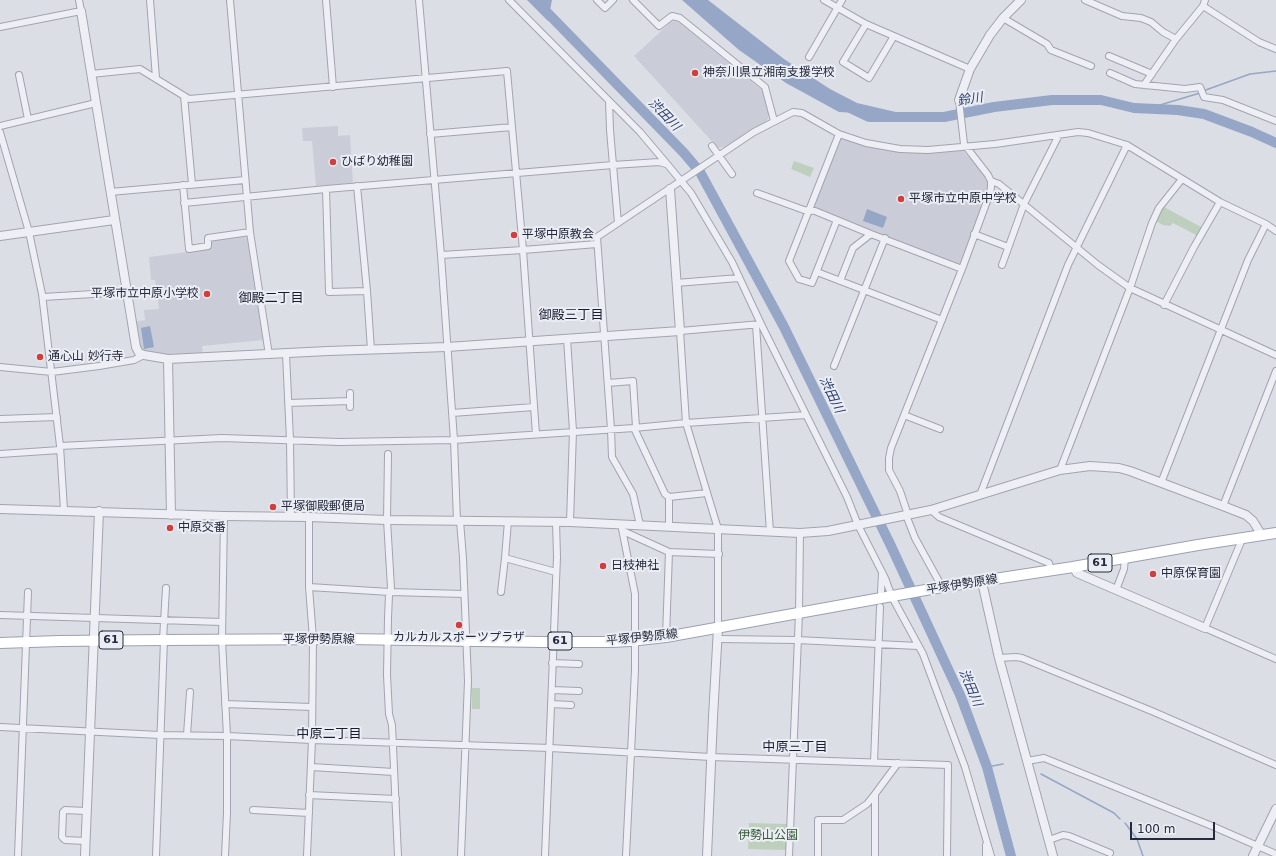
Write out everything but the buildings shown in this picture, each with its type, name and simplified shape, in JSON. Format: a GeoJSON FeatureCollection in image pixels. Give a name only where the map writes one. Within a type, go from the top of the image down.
{"type":"FeatureCollection","features":[{"type":"Feature","properties":{"kind":"main road","name":"平塚伊勢原線"},"geometry":{"type":"LineString","coordinates":[[0,643],[93,640],[313,639],[467,642],[612,642],[666,637],[940,588],[1073,567],[1261,534],[1276,533]]}},
{"type":"Feature","properties":{"kind":"street"},"geometry":{"type":"LineString","coordinates":[[79,0],[114,220],[136,347],[139,353],[168,359],[447,347],[758,324]]}},
{"type":"Feature","properties":{"kind":"street"},"geometry":{"type":"LineString","coordinates":[[150,0],[156,78]]}},
{"type":"Feature","properties":{"kind":"street"},"geometry":{"type":"LineString","coordinates":[[230,0],[250,232],[269,355]]}},
{"type":"Feature","properties":{"kind":"street"},"geometry":{"type":"LineString","coordinates":[[326,0],[333,87]]}},
{"type":"Feature","properties":{"kind":"street"},"geometry":{"type":"LineString","coordinates":[[419,0],[441,255],[467,642],[468,681],[461,856]]}},
{"type":"Feature","properties":{"kind":"street"},"geometry":{"type":"LineString","coordinates":[[509,0],[640,132],[682,181],[691,193],[732,262],[758,324],[806,415],[923,654],[965,767],[991,856]]}},
{"type":"Feature","properties":{"kind":"street"},"geometry":{"type":"LineString","coordinates":[[597,0],[605,8],[613,0]]}},
{"type":"Feature","properties":{"kind":"street"},"geometry":{"type":"LineString","coordinates":[[633,0],[659,26],[672,16],[680,18],[765,87],[774,121]]}},
{"type":"Feature","properties":{"kind":"street"},"geometry":{"type":"LineString","coordinates":[[824,0],[866,24],[970,69]]}},
{"type":"Feature","properties":{"kind":"street"},"geometry":{"type":"LineString","coordinates":[[809,57],[842,0]]}},
{"type":"Feature","properties":{"kind":"street"},"geometry":{"type":"LineString","coordinates":[[940,588],[915,538],[906,516],[900,491],[890,470],[889,458],[891,448],[962,269],[990,193],[991,181],[988,175],[965,145],[959,100],[970,69],[990,35],[1003,18],[1021,0]]}},
{"type":"Feature","properties":{"kind":"street"},"geometry":{"type":"LineString","coordinates":[[1085,0],[1122,16],[1142,18],[1151,22],[1163,32],[1176,39]]}},
{"type":"Feature","properties":{"kind":"street"},"geometry":{"type":"LineString","coordinates":[[1144,85],[1176,39],[1204,3],[1259,42],[1276,50]]}},
{"type":"Feature","properties":{"kind":"street"},"geometry":{"type":"LineString","coordinates":[[0,27],[81,11]]}},
{"type":"Feature","properties":{"kind":"street"},"geometry":{"type":"LineString","coordinates":[[1003,18],[1047,44],[1051,50],[1091,66]]}},
{"type":"Feature","properties":{"kind":"street"},"geometry":{"type":"LineString","coordinates":[[866,24],[843,62],[868,78],[894,36]]}},
{"type":"Feature","properties":{"kind":"street"},"geometry":{"type":"LineString","coordinates":[[1109,56],[1152,74]]}},
{"type":"Feature","properties":{"kind":"street"},"geometry":{"type":"LineString","coordinates":[[91,74],[140,69],[189,99],[506,71],[523,250],[536,434]]}},
{"type":"Feature","properties":{"kind":"street"},"geometry":{"type":"LineString","coordinates":[[1110,73],[1135,84],[1185,89],[1200,87],[1204,97],[1223,100],[1276,121]]}},
{"type":"Feature","properties":{"kind":"street"},"geometry":{"type":"LineString","coordinates":[[19,75],[28,119]]}},
{"type":"Feature","properties":{"kind":"street"},"geometry":{"type":"LineString","coordinates":[[184,96],[192,184]]}},
{"type":"Feature","properties":{"kind":"street"},"geometry":{"type":"LineString","coordinates":[[609,101],[618,223]]}},
{"type":"Feature","properties":{"kind":"street"},"geometry":{"type":"LineString","coordinates":[[0,126],[96,103]]}},
{"type":"Feature","properties":{"kind":"street"},"geometry":{"type":"LineString","coordinates":[[640,525],[633,494],[612,457],[605,336],[597,237],[718,156],[774,121],[793,112],[802,113],[838,134],[866,143],[900,149],[928,150],[965,145],[995,144],[1078,132],[1088,133],[1127,145],[1220,202],[1266,224],[1276,231]]}},
{"type":"Feature","properties":{"kind":"street"},"geometry":{"type":"LineString","coordinates":[[430,134],[512,127]]}},
{"type":"Feature","properties":{"kind":"street"},"geometry":{"type":"LineString","coordinates":[[0,132],[29,232],[43,297],[57,417],[64,510]]}},
{"type":"Feature","properties":{"kind":"street"},"geometry":{"type":"LineString","coordinates":[[837,220],[812,284],[799,279],[789,261],[838,134]]}},
{"type":"Feature","properties":{"kind":"street"},"geometry":{"type":"LineString","coordinates":[[1002,265],[1024,204],[1059,135]]}},
{"type":"Feature","properties":{"kind":"street"},"geometry":{"type":"LineString","coordinates":[[980,495],[1076,246],[1127,145]]}},
{"type":"Feature","properties":{"kind":"street"},"geometry":{"type":"LineString","coordinates":[[712,146],[732,174]]}},
{"type":"Feature","properties":{"kind":"street"},"geometry":{"type":"LineString","coordinates":[[184,203],[357,186],[613,165],[659,162],[667,164]]}},
{"type":"Feature","properties":{"kind":"street"},"geometry":{"type":"LineString","coordinates":[[1060,470],[1130,288],[1152,223],[1159,208],[1182,179]]}},
{"type":"Feature","properties":{"kind":"street"},"geometry":{"type":"LineString","coordinates":[[110,192],[245,180]]}},
{"type":"Feature","properties":{"kind":"street"},"geometry":{"type":"LineString","coordinates":[[991,181],[1000,184],[1130,288],[1164,305],[1276,355]]}},
{"type":"Feature","properties":{"kind":"street"},"geometry":{"type":"LineString","coordinates":[[183,185],[188,249],[208,246],[208,238],[250,232]]}},
{"type":"Feature","properties":{"kind":"street"},"geometry":{"type":"LineString","coordinates":[[357,186],[368,291],[372,350]]}},
{"type":"Feature","properties":{"kind":"street"},"geometry":{"type":"LineString","coordinates":[[326,189],[329,292],[368,291]]}},
{"type":"Feature","properties":{"kind":"street"},"geometry":{"type":"LineString","coordinates":[[670,189],[686,423],[718,529],[718,628],[707,856]]}},
{"type":"Feature","properties":{"kind":"street"},"geometry":{"type":"LineString","coordinates":[[758,193],[804,210],[815,211],[962,269]]}},
{"type":"Feature","properties":{"kind":"street"},"geometry":{"type":"LineString","coordinates":[[1164,305],[1194,247],[1220,202]]}},
{"type":"Feature","properties":{"kind":"street"},"geometry":{"type":"LineString","coordinates":[[0,236],[114,220]]}},
{"type":"Feature","properties":{"kind":"street"},"geometry":{"type":"LineString","coordinates":[[1161,483],[1251,252],[1266,224]]}},
{"type":"Feature","properties":{"kind":"street"},"geometry":{"type":"LineString","coordinates":[[840,281],[853,248],[871,234]]}},
{"type":"Feature","properties":{"kind":"street"},"geometry":{"type":"LineString","coordinates":[[974,234],[1008,247]]}},
{"type":"Feature","properties":{"kind":"street"},"geometry":{"type":"LineString","coordinates":[[834,366],[884,238]]}},
{"type":"Feature","properties":{"kind":"street"},"geometry":{"type":"LineString","coordinates":[[441,255],[597,244]]}},
{"type":"Feature","properties":{"kind":"street"},"geometry":{"type":"LineString","coordinates":[[817,272],[942,320]]}},
{"type":"Feature","properties":{"kind":"street"},"geometry":{"type":"LineString","coordinates":[[676,283],[740,278]]}},
{"type":"Feature","properties":{"kind":"street"},"geometry":{"type":"LineString","coordinates":[[43,297],[127,292]]}},
{"type":"Feature","properties":{"kind":"street"},"geometry":{"type":"LineString","coordinates":[[758,324],[762,418],[770,532]]}},
{"type":"Feature","properties":{"kind":"street"},"geometry":{"type":"LineString","coordinates":[[567,338],[573,432],[570,522]]}},
{"type":"Feature","properties":{"kind":"street"},"geometry":{"type":"LineString","coordinates":[[286,354],[290,440],[291,517]]}},
{"type":"Feature","properties":{"kind":"street"},"geometry":{"type":"LineString","coordinates":[[0,367],[52,372],[134,360],[144,355]]}},
{"type":"Feature","properties":{"kind":"street"},"geometry":{"type":"LineString","coordinates":[[168,359],[171,515]]}},
{"type":"Feature","properties":{"kind":"street"},"geometry":{"type":"LineString","coordinates":[[1224,506],[1276,371]]}},
{"type":"Feature","properties":{"kind":"street"},"geometry":{"type":"LineString","coordinates":[[608,383],[633,381],[635,428],[665,494],[669,497],[707,493]]}},
{"type":"Feature","properties":{"kind":"street"},"geometry":{"type":"LineString","coordinates":[[350,394],[350,407]]}},
{"type":"Feature","properties":{"kind":"street"},"geometry":{"type":"LineString","coordinates":[[288,403],[350,400]]}},
{"type":"Feature","properties":{"kind":"street"},"geometry":{"type":"LineString","coordinates":[[452,413],[534,407]]}},
{"type":"Feature","properties":{"kind":"street"},"geometry":{"type":"LineString","coordinates":[[0,454],[169,440],[222,438],[340,442],[379,440],[454,440],[806,415]]}},
{"type":"Feature","properties":{"kind":"street"},"geometry":{"type":"LineString","coordinates":[[904,416],[940,429]]}},
{"type":"Feature","properties":{"kind":"street"},"geometry":{"type":"LineString","coordinates":[[0,419],[57,417]]}},
{"type":"Feature","properties":{"kind":"street"},"geometry":{"type":"LineString","coordinates":[[388,454],[388,520],[391,588],[387,675],[393,743],[398,856]]}},
{"type":"Feature","properties":{"kind":"street"},"geometry":{"type":"LineString","coordinates":[[0,509],[388,520],[556,521],[622,528],[640,525],[800,533],[828,531],[906,516],[931,510],[1060,470],[1090,466],[1130,471],[1224,506],[1246,515],[1253,521],[1261,534]]}},
{"type":"Feature","properties":{"kind":"street"},"geometry":{"type":"LineString","coordinates":[[669,497],[669,526]]}},
{"type":"Feature","properties":{"kind":"street"},"geometry":{"type":"LineString","coordinates":[[931,510],[938,518],[1049,563],[1051,570]]}},
{"type":"Feature","properties":{"kind":"street"},"geometry":{"type":"LineString","coordinates":[[85,856],[99,511]]}},
{"type":"Feature","properties":{"kind":"street"},"geometry":{"type":"LineString","coordinates":[[224,516],[222,640],[227,736],[227,813],[225,856]]}},
{"type":"Feature","properties":{"kind":"street"},"geometry":{"type":"LineString","coordinates":[[307,856],[312,740],[313,639],[309,587],[309,517]]}},
{"type":"Feature","properties":{"kind":"street"},"geometry":{"type":"LineString","coordinates":[[501,592],[508,521]]}},
{"type":"Feature","properties":{"kind":"street"},"geometry":{"type":"LineString","coordinates":[[545,856],[554,641],[556,521]]}},
{"type":"Feature","properties":{"kind":"street"},"geometry":{"type":"LineString","coordinates":[[622,528],[669,552],[719,554]]}},
{"type":"Feature","properties":{"kind":"street"},"geometry":{"type":"LineString","coordinates":[[622,528],[635,594],[635,640],[626,856]]}},
{"type":"Feature","properties":{"kind":"street"},"geometry":{"type":"LineString","coordinates":[[789,856],[799,613],[800,533]]}},
{"type":"Feature","properties":{"kind":"street"},"geometry":{"type":"LineString","coordinates":[[1205,628],[1243,537]]}},
{"type":"Feature","properties":{"kind":"street"},"geometry":{"type":"LineString","coordinates":[[666,637],[669,552]]}},
{"type":"Feature","properties":{"kind":"street"},"geometry":{"type":"LineString","coordinates":[[505,558],[556,572]]}},
{"type":"Feature","properties":{"kind":"street"},"geometry":{"type":"LineString","coordinates":[[1116,590],[1124,569],[1125,558]]}},
{"type":"Feature","properties":{"kind":"street"},"geometry":{"type":"LineString","coordinates":[[1073,567],[1077,573],[1276,659]]}},
{"type":"Feature","properties":{"kind":"street"},"geometry":{"type":"LineString","coordinates":[[881,592],[882,572]]}},
{"type":"Feature","properties":{"kind":"street"},"geometry":{"type":"LineString","coordinates":[[982,582],[999,658],[1053,856]]}},
{"type":"Feature","properties":{"kind":"street"},"geometry":{"type":"LineString","coordinates":[[309,587],[390,592],[464,594]]}},
{"type":"Feature","properties":{"kind":"street"},"geometry":{"type":"LineString","coordinates":[[156,856],[166,588]]}},
{"type":"Feature","properties":{"kind":"street"},"geometry":{"type":"LineString","coordinates":[[18,856],[28,592]]}},
{"type":"Feature","properties":{"kind":"street"},"geometry":{"type":"LineString","coordinates":[[874,762],[880,607]]}},
{"type":"Feature","properties":{"kind":"street"},"geometry":{"type":"LineString","coordinates":[[0,615],[222,622]]}},
{"type":"Feature","properties":{"kind":"street"},"geometry":{"type":"LineString","coordinates":[[717,639],[797,640],[918,646]]}},
{"type":"Feature","properties":{"kind":"street"},"geometry":{"type":"LineString","coordinates":[[999,658],[1022,658],[1168,717],[1276,765]]}},
{"type":"Feature","properties":{"kind":"street"},"geometry":{"type":"LineString","coordinates":[[552,663],[579,664]]}},
{"type":"Feature","properties":{"kind":"street"},"geometry":{"type":"LineString","coordinates":[[552,690],[579,691]]}},
{"type":"Feature","properties":{"kind":"street"},"geometry":{"type":"LineString","coordinates":[[187,735],[190,692]]}},
{"type":"Feature","properties":{"kind":"street"},"geometry":{"type":"LineString","coordinates":[[225,704],[312,707]]}},
{"type":"Feature","properties":{"kind":"street"},"geometry":{"type":"LineString","coordinates":[[551,704],[571,705]]}},
{"type":"Feature","properties":{"kind":"street"},"geometry":{"type":"LineString","coordinates":[[0,727],[160,735],[227,736],[550,748],[711,757],[948,765],[947,856]]}},
{"type":"Feature","properties":{"kind":"street"},"geometry":{"type":"LineString","coordinates":[[1027,761],[1044,758],[1177,811],[1276,854]]}},
{"type":"Feature","properties":{"kind":"street"},"geometry":{"type":"LineString","coordinates":[[818,856],[818,820],[843,820],[867,804],[898,763]]}},
{"type":"Feature","properties":{"kind":"street"},"geometry":{"type":"LineString","coordinates":[[311,767],[394,772]]}},
{"type":"Feature","properties":{"kind":"street"},"geometry":{"type":"LineString","coordinates":[[875,794],[875,856]]}},
{"type":"Feature","properties":{"kind":"street"},"geometry":{"type":"LineString","coordinates":[[309,795],[396,799]]}},
{"type":"Feature","properties":{"kind":"street"},"geometry":{"type":"LineString","coordinates":[[1253,856],[1276,809]]}},
{"type":"Feature","properties":{"kind":"street"},"geometry":{"type":"LineString","coordinates":[[85,842],[65,840],[62,837],[62,831],[63,812],[66,810],[86,811]]}},
{"type":"Feature","properties":{"kind":"street"},"geometry":{"type":"LineString","coordinates":[[253,810],[309,813]]}},
{"type":"Feature","properties":{"kind":"street"},"geometry":{"type":"LineString","coordinates":[[1049,840],[1063,835],[1069,836],[1110,853]]}},
{"type":"Feature","properties":{"kind":"street"},"geometry":{"type":"LineString","coordinates":[[986,838],[986,856]]}},
{"type":"Feature","properties":{"kind":"shaded area","name":"神奈川県立湘南支援学校"},"geometry":{"type":"Polygon","coordinates":[[[674,21],[680,23],[764,92],[769,114],[765,123],[729,146],[718,148],[634,56],[674,21]]]}},
{"type":"Feature","properties":{"kind":"shaded area","name":"ひばり幼稚園"},"geometry":{"type":"Polygon","coordinates":[[[338,126],[338,136],[350,135],[353,183],[316,186],[312,141],[303,141],[302,128],[338,126]]]}},
{"type":"Feature","properties":{"kind":"shaded area","name":"平塚市立中原中学校"},"geometry":{"type":"Polygon","coordinates":[[[844,138],[868,146],[962,150],[984,173],[988,182],[988,193],[960,263],[958,264],[814,208],[840,139],[844,138]]]}},
{"type":"Feature","properties":{"kind":"shaded area","name":"平塚市立中原小学校"},"geometry":{"type":"Polygon","coordinates":[[[244,236],[247,238],[264,340],[202,346],[203,356],[161,356],[140,350],[134,322],[145,320],[144,310],[159,309],[155,280],[151,280],[149,257],[210,249],[211,240],[244,236]]]}},
{"type":"Feature","properties":{"kind":"green space"},"geometry":{"type":"Polygon","coordinates":[[[794,161],[814,168],[810,177],[791,169],[794,161]]]}},
{"type":"Feature","properties":{"kind":"green space"},"geometry":{"type":"Polygon","coordinates":[[[1164,207],[1203,228],[1198,236],[1173,223],[1170,226],[1163,225],[1156,221],[1164,207]]]}},
{"type":"Feature","properties":{"kind":"green space"},"geometry":{"type":"Polygon","coordinates":[[[472,688],[480,688],[480,709],[472,709],[472,688]]]}},
{"type":"Feature","properties":{"kind":"green space","name":"伊勢山公園"},"geometry":{"type":"Polygon","coordinates":[[[749,823],[788,824],[787,848],[785,850],[748,849],[749,823]]]}},
{"type":"Feature","properties":{"kind":"water"},"geometry":{"type":"Polygon","coordinates":[[[527,0],[552,0],[548,21],[527,0]]]}},
{"type":"Feature","properties":{"kind":"water"},"geometry":{"type":"Polygon","coordinates":[[[682,0],[708,0],[784,59],[830,89],[857,103],[913,116],[839,112],[786,83],[739,50],[682,0]]]}},
{"type":"Feature","properties":{"kind":"water"},"geometry":{"type":"Polygon","coordinates":[[[867,209],[887,217],[883,228],[863,221],[867,209]]]}},
{"type":"Feature","properties":{"kind":"water"},"geometry":{"type":"Polygon","coordinates":[[[150,326],[154,347],[144,349],[141,328],[150,326]]]}},
{"type":"Feature","properties":{"kind":"waterway","name":"渋田川"},"geometry":{"type":"LineString","coordinates":[[535,0],[684,153],[700,172],[784,327],[891,546],[961,697],[987,767],[1011,856]]}},
{"type":"Feature","properties":{"kind":"waterway"},"geometry":{"type":"LineString","coordinates":[[1203,91],[1250,74],[1276,71]]}},
{"type":"Feature","properties":{"kind":"waterway"},"geometry":{"type":"LineString","coordinates":[[1150,108],[1200,93]]}},
{"type":"Feature","properties":{"kind":"waterway","name":"鈴川"},"geometry":{"type":"LineString","coordinates":[[850,108],[869,117],[944,117],[994,107],[1052,100],[1101,100],[1134,108],[1178,110],[1204,114],[1252,132],[1276,143]]}},
{"type":"Feature","properties":{"kind":"waterway"},"geometry":{"type":"LineString","coordinates":[[987,767],[1003,764]]}},
{"type":"Feature","properties":{"kind":"waterway"},"geometry":{"type":"LineString","coordinates":[[1041,774],[1114,813],[1120,819]]}},
{"type":"Feature","properties":{"kind":"waterway"},"geometry":{"type":"LineString","coordinates":[[1125,823],[1137,839],[1143,856]]}},
{"type":"Feature","properties":{"kind":"place","name":"神奈川県立湘南支援学校"},"geometry":{"type":"Point","coordinates":[695,73]}},
{"type":"Feature","properties":{"kind":"place","name":"ひばり幼稚園"},"geometry":{"type":"Point","coordinates":[333,162]}},
{"type":"Feature","properties":{"kind":"place","name":"平塚市立中原中学校"},"geometry":{"type":"Point","coordinates":[901,199]}},
{"type":"Feature","properties":{"kind":"place","name":"平塚中原教会"},"geometry":{"type":"Point","coordinates":[514,235]}},
{"type":"Feature","properties":{"kind":"place","name":"平塚市立中原小学校"},"geometry":{"type":"Point","coordinates":[207,294]}},
{"type":"Feature","properties":{"kind":"place","name":"通心山 妙行寺"},"geometry":{"type":"Point","coordinates":[40,357]}},
{"type":"Feature","properties":{"kind":"place","name":"平塚御殿郵便局"},"geometry":{"type":"Point","coordinates":[273,507]}},
{"type":"Feature","properties":{"kind":"place","name":"中原交番"},"geometry":{"type":"Point","coordinates":[170,528]}},
{"type":"Feature","properties":{"kind":"place","name":"日枝神社"},"geometry":{"type":"Point","coordinates":[603,566]}},
{"type":"Feature","properties":{"kind":"place","name":"中原保育園"},"geometry":{"type":"Point","coordinates":[1153,574]}},
{"type":"Feature","properties":{"kind":"place","name":"カルカルスポーツプラザ"},"geometry":{"type":"Point","coordinates":[459,625]}},
{"type":"Feature","properties":{"kind":"district","name":"御殿二丁目"},"geometry":{"type":"Point","coordinates":[271,299]}},
{"type":"Feature","properties":{"kind":"district","name":"御殿三丁目"},"geometry":{"type":"Point","coordinates":[571,316]}},
{"type":"Feature","properties":{"kind":"district","name":"中原二丁目"},"geometry":{"type":"Point","coordinates":[329,735]}},
{"type":"Feature","properties":{"kind":"district","name":"中原三丁目"},"geometry":{"type":"Point","coordinates":[795,748]}}]}
